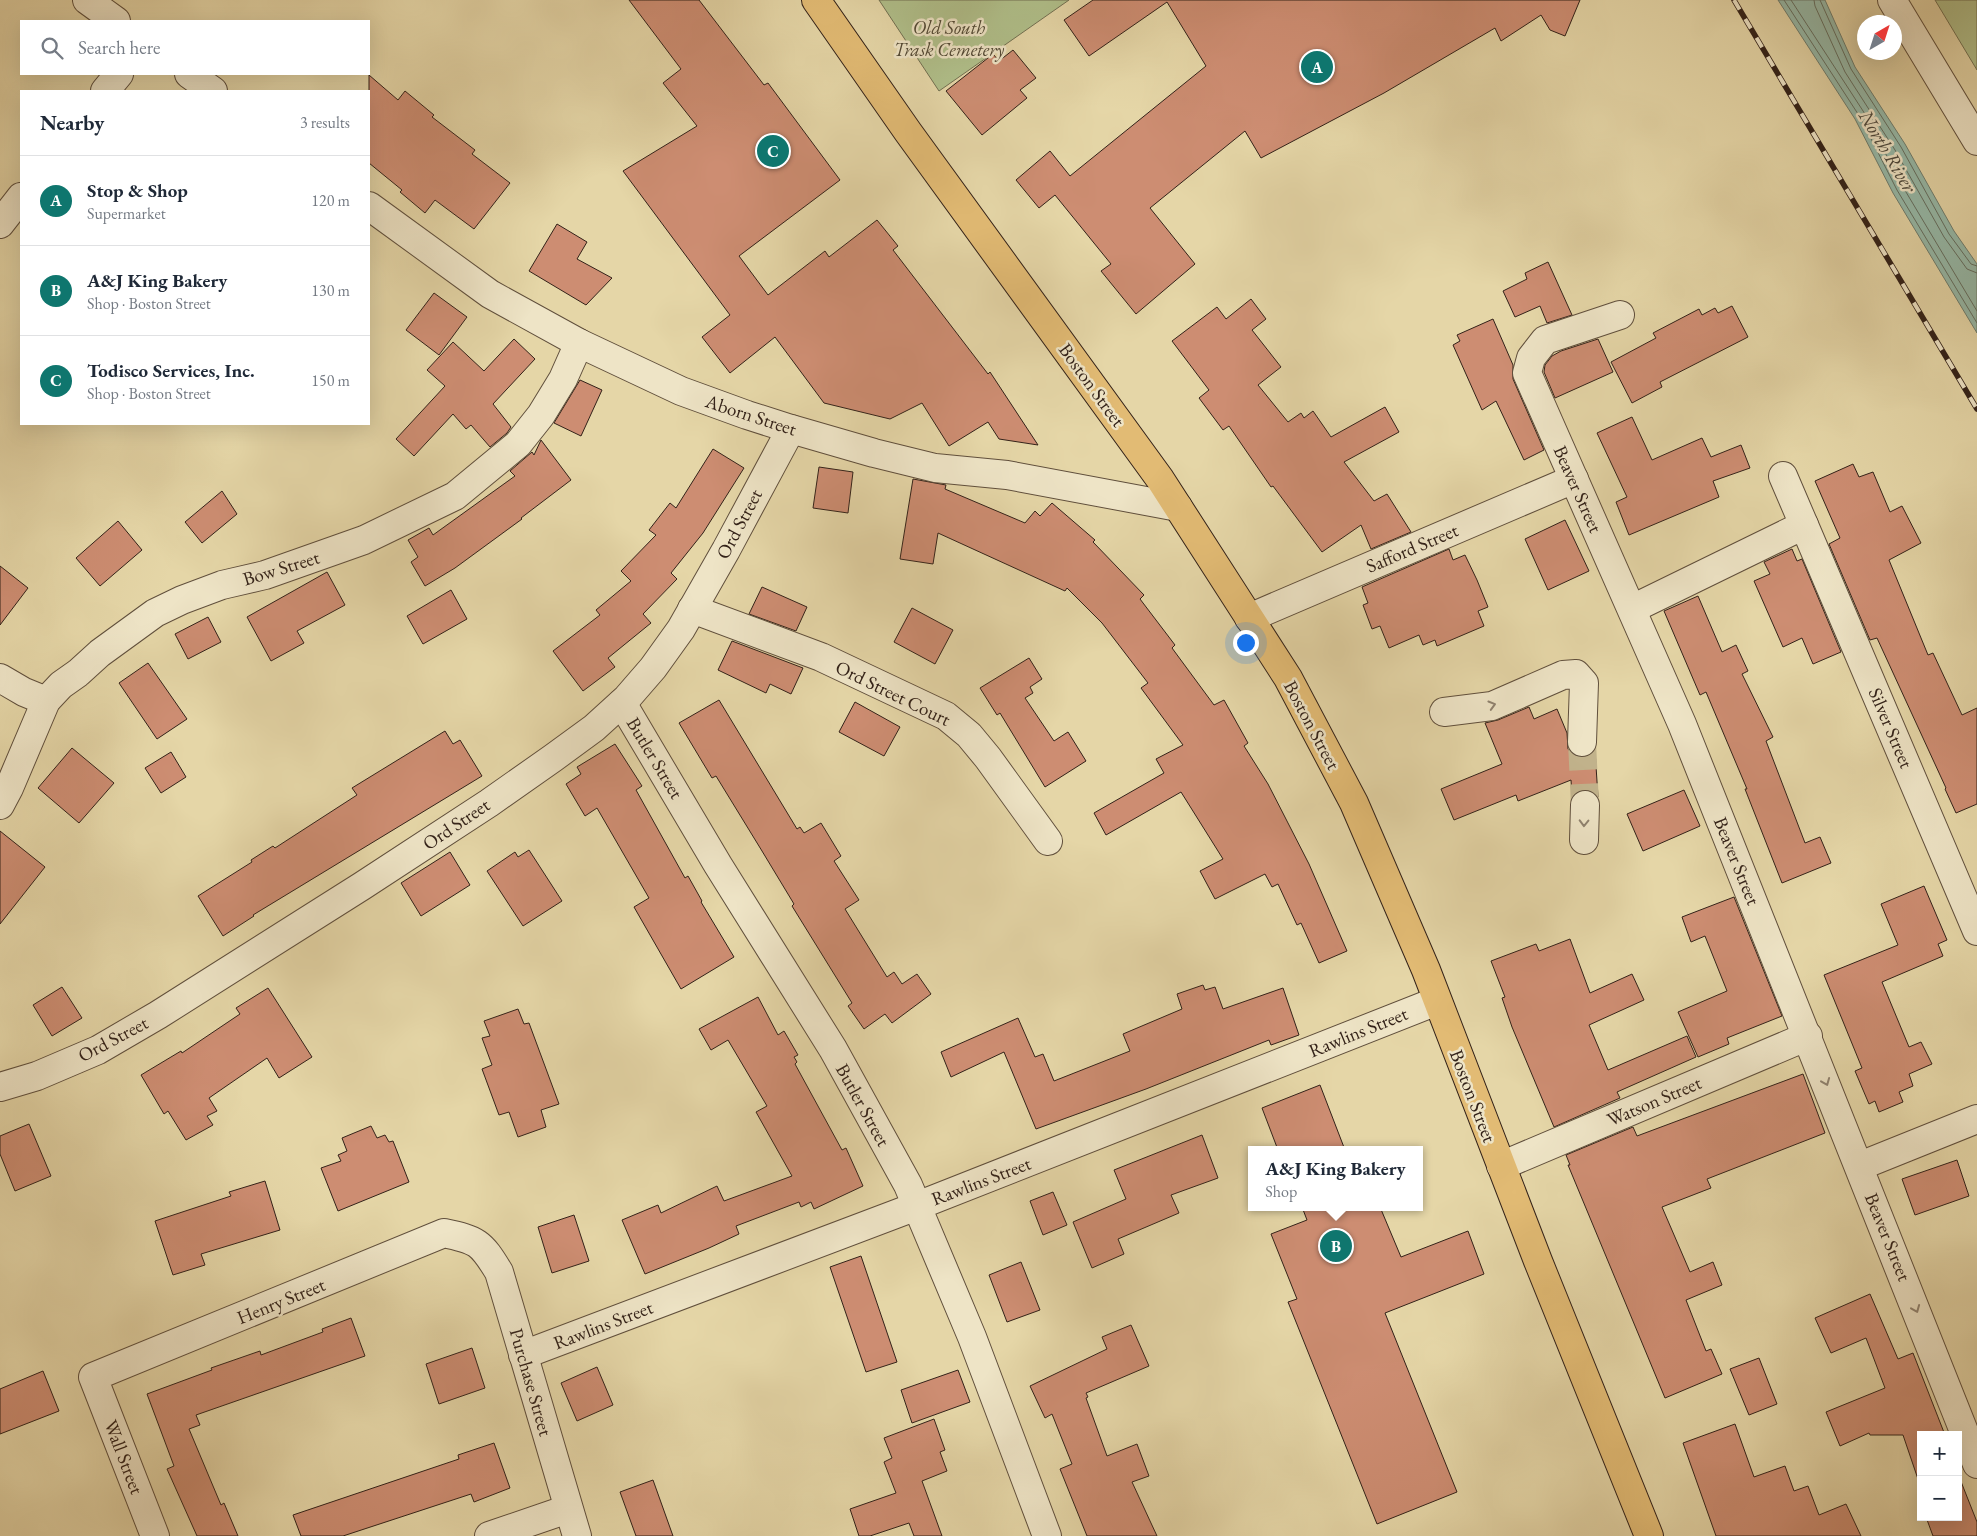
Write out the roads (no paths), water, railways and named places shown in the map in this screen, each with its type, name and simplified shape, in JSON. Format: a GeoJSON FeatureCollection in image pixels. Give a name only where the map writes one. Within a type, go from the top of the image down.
{"type":"FeatureCollection","features":[{"type":"Feature","properties":{"kind":"main road","name":"Boston Street"},"geometry":{"type":"LineString","coordinates":[[816,0],[919,147],[1160,479],[1288,678],[1354,803],[1437,1001],[1649,1536]]}},
{"type":"Feature","properties":{"kind":"street"},"geometry":{"type":"LineString","coordinates":[[87,0],[115,20]]}},
{"type":"Feature","properties":{"kind":"street"},"geometry":{"type":"LineString","coordinates":[[1892,0],[1977,141]]}},
{"type":"Feature","properties":{"kind":"street"},"geometry":{"type":"LineString","coordinates":[[106,90],[118,75]]}},
{"type":"Feature","properties":{"kind":"street"},"geometry":{"type":"LineString","coordinates":[[191,75],[212,90]]}},
{"type":"Feature","properties":{"kind":"street"},"geometry":{"type":"LineString","coordinates":[[0,224],[20,198]]}},
{"type":"Feature","properties":{"kind":"street","name":"Aborn Street"},"geometry":{"type":"LineString","coordinates":[[370,207],[490,294],[579,343],[681,391],[791,429],[935,468],[1007,475],[1178,507]]}},
{"type":"Feature","properties":{"kind":"street","name":"Beaver Street"},"geometry":{"type":"LineString","coordinates":[[1620,315],[1545,340],[1531,358],[1527,373],[1682,724],[1860,1166],[1977,1464]]}},
{"type":"Feature","properties":{"kind":"street","name":"Bow Street"},"geometry":{"type":"LineString","coordinates":[[0,805],[10,788],[46,701],[60,685],[78,673],[124,634],[155,613],[182,600],[222,585],[265,574],[364,540],[455,496],[518,444],[564,380],[579,343]]}},
{"type":"Feature","properties":{"kind":"street","name":"Ord Street"},"geometry":{"type":"LineString","coordinates":[[0,1088],[37,1076],[98,1050],[158,1015],[362,886],[489,802],[594,728],[622,703],[654,668],[692,609],[726,550],[791,429]]}},
{"type":"Feature","properties":{"kind":"street","name":"Silver Street"},"geometry":{"type":"LineString","coordinates":[[1783,476],[1977,931]]}},
{"type":"Feature","properties":{"kind":"street","name":"Safford Street"},"geometry":{"type":"LineString","coordinates":[[1250,618],[1574,479]]}},
{"type":"Feature","properties":{"kind":"street"},"geometry":{"type":"LineString","coordinates":[[1632,609],[1804,524]]}},
{"type":"Feature","properties":{"kind":"street","name":"Ord Street Court"},"geometry":{"type":"LineString","coordinates":[[692,609],[821,657],[946,716],[969,735],[988,758],[1048,841]]}},
{"type":"Feature","properties":{"kind":"street"},"geometry":{"type":"LineString","coordinates":[[1444,712],[1492,706],[1563,675],[1576,674],[1584,683],[1582,742]]}},
{"type":"Feature","properties":{"kind":"street"},"geometry":{"type":"LineString","coordinates":[[0,678],[24,692],[46,701]]}},
{"type":"Feature","properties":{"kind":"street","name":"Butler Street"},"geometry":{"type":"LineString","coordinates":[[622,703],[718,865],[833,1049],[908,1185],[972,1337],[1047,1536]]}},
{"type":"Feature","properties":{"kind":"street"},"geometry":{"type":"LineString","coordinates":[[1584,840],[1585,806]]}},
{"type":"Feature","properties":{"kind":"street","name":"Rawlins Street"},"geometry":{"type":"LineString","coordinates":[[523,1356],[917,1206],[1437,1001]]}},
{"type":"Feature","properties":{"kind":"street","name":"Watson Street"},"geometry":{"type":"LineString","coordinates":[[1501,1166],[1808,1036]]}},
{"type":"Feature","properties":{"kind":"street"},"geometry":{"type":"LineString","coordinates":[[1860,1166],[1977,1119]]}},
{"type":"Feature","properties":{"kind":"street","name":"Henry Street"},"geometry":{"type":"LineString","coordinates":[[94,1377],[444,1233],[469,1238]]}},
{"type":"Feature","properties":{"kind":"street","name":"Purchase Street"},"geometry":{"type":"LineString","coordinates":[[469,1238],[488,1252],[499,1272],[577,1536]]}},
{"type":"Feature","properties":{"kind":"street","name":"Wall Street"},"geometry":{"type":"LineString","coordinates":[[94,1377],[155,1536]]}},
{"type":"Feature","properties":{"kind":"street"},"geometry":{"type":"LineString","coordinates":[[489,1536],[568,1509]]}},
{"type":"Feature","properties":{"kind":"water","name":"North River"},"geometry":{"type":"Polygon","coordinates":[[[1778,0],[1825,0],[1855,67],[1905,144],[1954,231],[1977,264],[1977,333],[1893,193],[1855,119],[1778,0]]]}},
{"type":"Feature","properties":{"kind":"tunnel"},"geometry":{"type":"LineString","coordinates":[[1582,742],[1585,805]]}},
{"type":"Feature","properties":{"kind":"railway"},"geometry":{"type":"LineString","coordinates":[[1734,0],[1977,409]]}},
{"type":"Feature","properties":{"kind":"place","name":"Stop & Shop"},"geometry":{"type":"Point","coordinates":[1317,67]}},
{"type":"Feature","properties":{"kind":"place","name":"Todisco Services, Inc."},"geometry":{"type":"Point","coordinates":[773,151]}},
{"type":"Feature","properties":{"kind":"place","name":"A&J King Bakery"},"geometry":{"type":"Point","coordinates":[1336,1246]}},
{"type":"Feature","properties":{"kind":"park label","name":"Old South Trask Cemetery"},"geometry":{"type":"Point","coordinates":[949,38]}}]}
